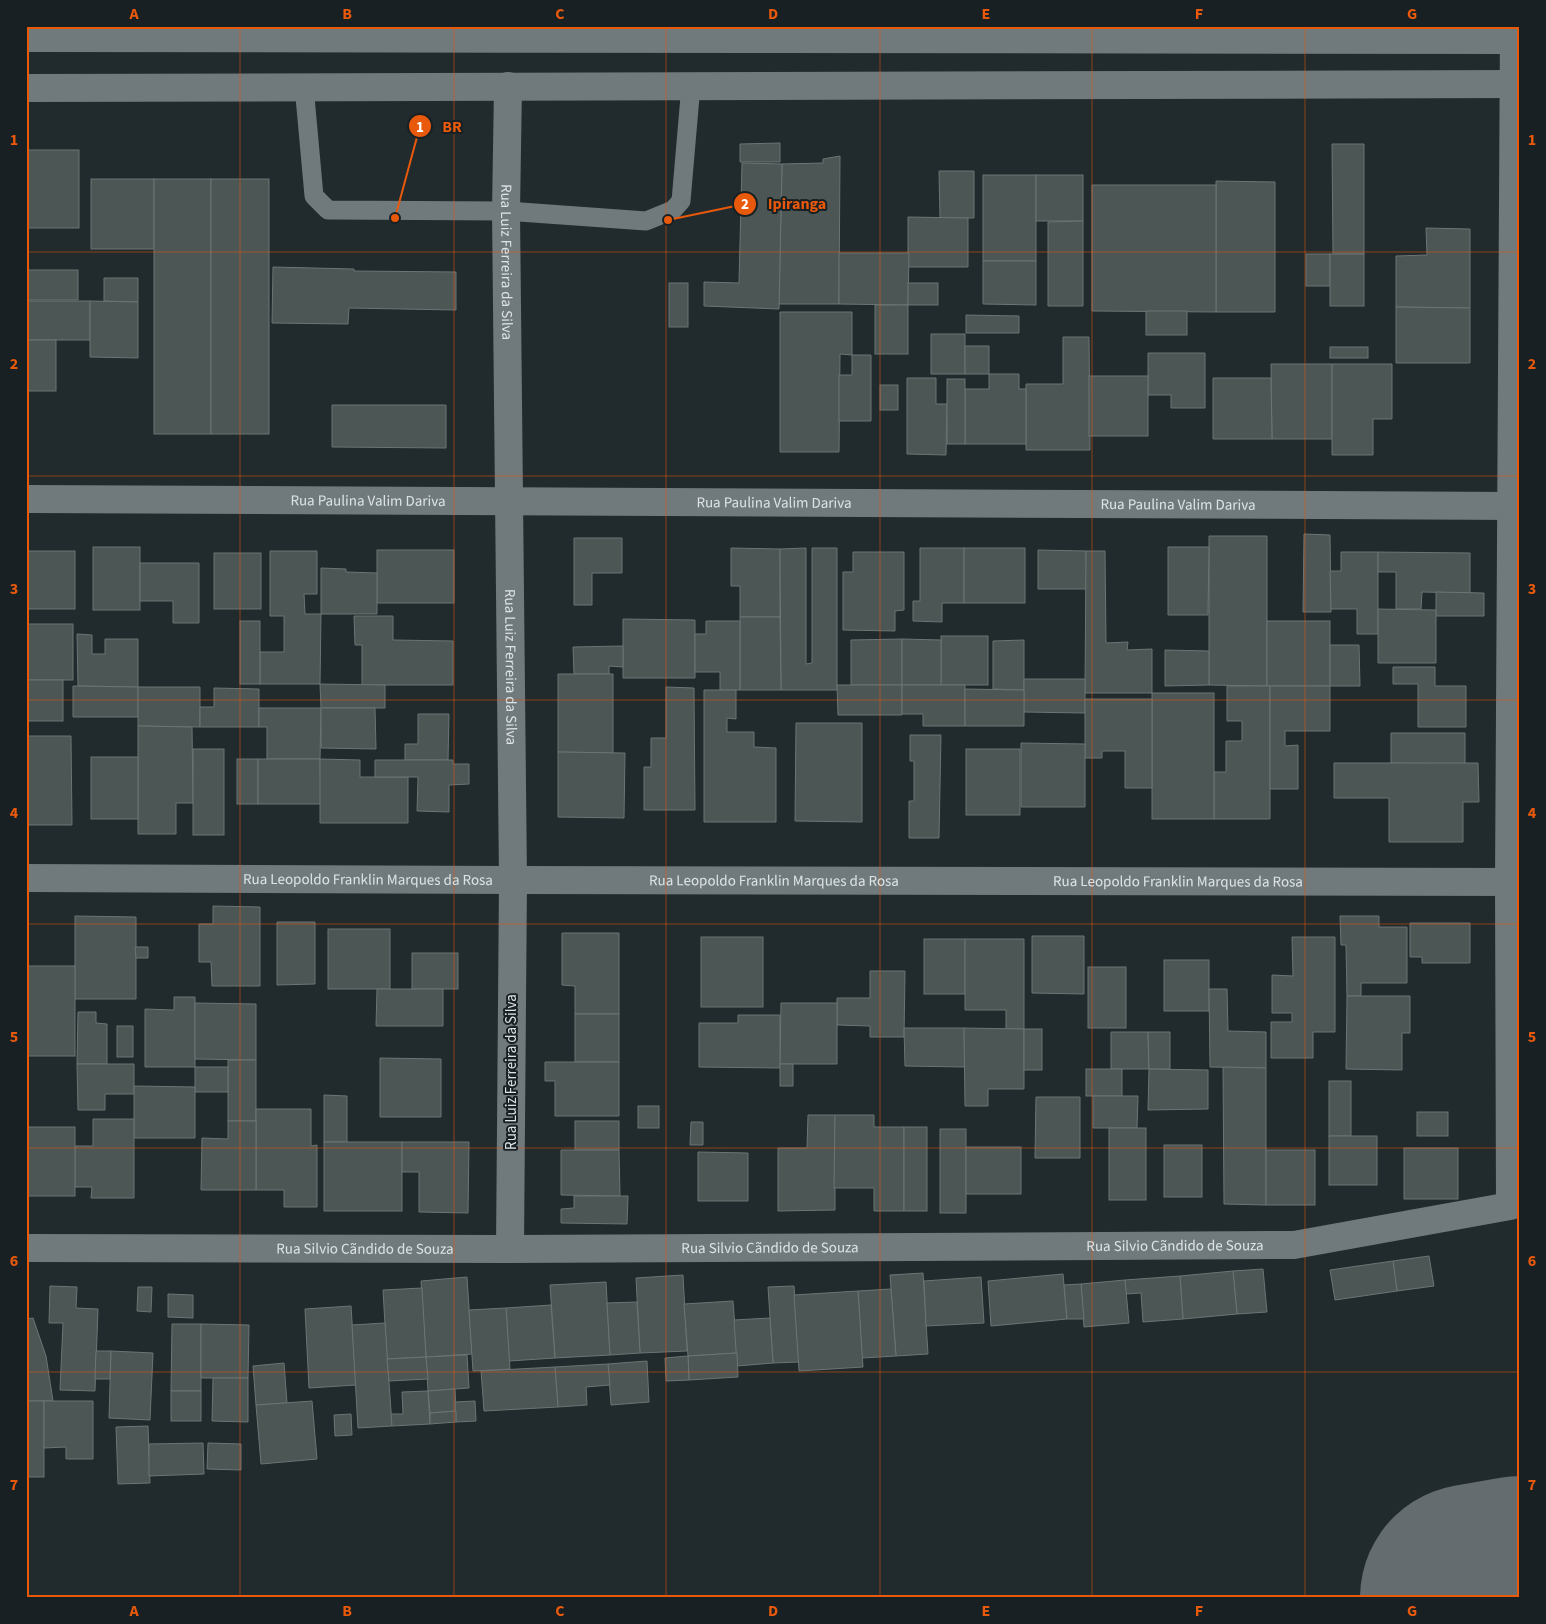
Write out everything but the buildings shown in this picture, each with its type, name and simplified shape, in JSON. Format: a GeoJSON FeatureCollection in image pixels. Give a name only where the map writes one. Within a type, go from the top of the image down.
{"type":"FeatureCollection","features":[{"type":"Feature","properties":{"kind":"street"},"geometry":{"type":"LineString","coordinates":[[26,38],[509,32],[1516,35],[1514,882]]}},
{"type":"Feature","properties":{"kind":"street"},"geometry":{"type":"LineString","coordinates":[[26,88],[1517,84]]}},
{"type":"Feature","properties":{"kind":"street","name":"Rua Luiz Ferreira da Silva"},"geometry":{"type":"LineString","coordinates":[[508,86],[506,211],[512,880],[510,1249]]}},
{"type":"Feature","properties":{"kind":"street","name":"Rua Paulina Valim Dariva"},"geometry":{"type":"LineString","coordinates":[[26,499],[1515,506]]}},
{"type":"Feature","properties":{"kind":"street","name":"Rua Leopoldo Franklin Marques da Rosa"},"geometry":{"type":"LineString","coordinates":[[26,878],[1514,882]]}},
{"type":"Feature","properties":{"kind":"street","name":"Rua Silvio Cãndido de Souza"},"geometry":{"type":"LineString","coordinates":[[26,1248],[510,1249],[1294,1245],[1510,1206],[1514,882]]}},
{"type":"Feature","properties":{"kind":"lane"},"geometry":{"type":"LineString","coordinates":[[304,86],[314,196],[328,210],[506,211],[646,222],[674,210],[681,201],[691,85]]}},
{"type":"Feature","properties":{"kind":"runway"},"geometry":{"type":"LineString","coordinates":[[1474,1598],[1520,1590]]}},
{"type":"Feature","properties":{"kind":"place","name":"BR"},"geometry":{"type":"Point","coordinates":[395,218]}},
{"type":"Feature","properties":{"kind":"place","name":"Ipiranga"},"geometry":{"type":"Point","coordinates":[668,220]}}]}
